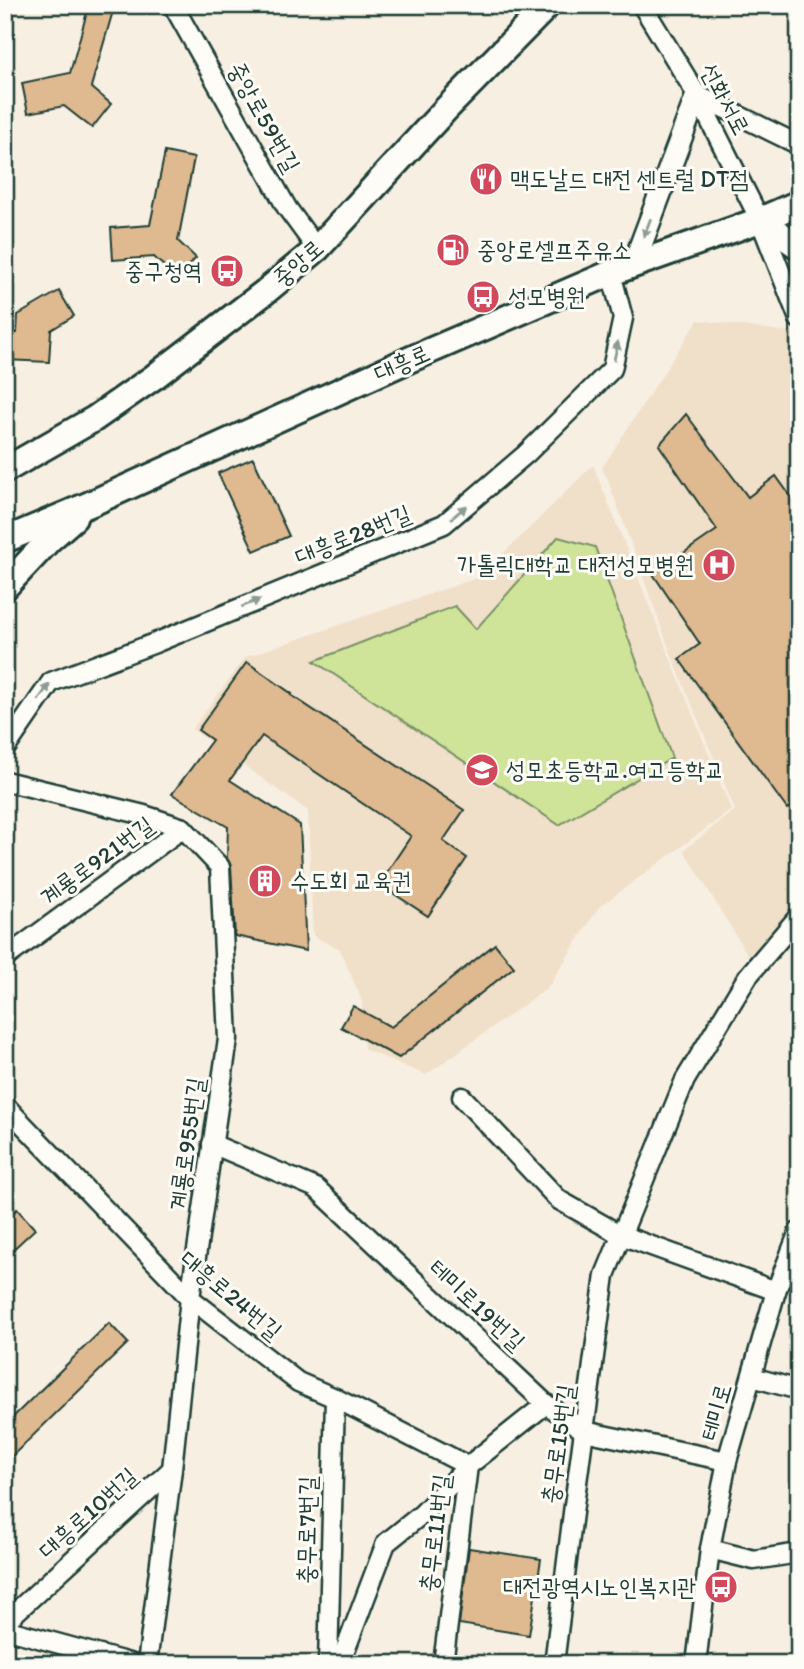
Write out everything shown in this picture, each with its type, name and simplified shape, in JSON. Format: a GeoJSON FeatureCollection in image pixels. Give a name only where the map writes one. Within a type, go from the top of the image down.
{"type":"FeatureCollection","features":[{"type":"Feature","properties":{"kind":"main road","name":"중앙로"},"geometry":{"type":"LineString","coordinates":[[5,470],[94,419],[154,377],[317,249],[445,110],[548,5]]}},
{"type":"Feature","properties":{"kind":"main road","name":"대흥로"},"geometry":{"type":"LineString","coordinates":[[5,540],[397,365],[622,269],[760,220],[799,203]]}},
{"type":"Feature","properties":{"kind":"main road"},"geometry":{"type":"LineString","coordinates":[[760,220],[799,247]]}},
{"type":"Feature","properties":{"kind":"main road"},"geometry":{"type":"LineString","coordinates":[[5,587],[49,540],[90,504]]}},
{"type":"Feature","properties":{"kind":"street","name":"중앙로59번길"},"geometry":{"type":"LineString","coordinates":[[173,5],[287,208],[317,249]]}},
{"type":"Feature","properties":{"kind":"street","name":"선화서로"},"geometry":{"type":"LineString","coordinates":[[642,5],[697,95],[760,220],[799,319]]}},
{"type":"Feature","properties":{"kind":"street"},"geometry":{"type":"LineString","coordinates":[[622,269],[697,95],[799,145]]}},
{"type":"Feature","properties":{"kind":"street","name":"대흥로28번길"},"geometry":{"type":"LineString","coordinates":[[5,748],[51,682],[155,643],[444,524],[526,454],[612,369],[623,318],[622,269]]}},
{"type":"Feature","properties":{"kind":"street","name":"계룡로955번길"},"geometry":{"type":"LineString","coordinates":[[5,781],[144,815],[183,828],[220,867],[228,1040],[190,1298],[147,1664]]}},
{"type":"Feature","properties":{"kind":"street","name":"계룡로921번길"},"geometry":{"type":"LineString","coordinates":[[5,958],[183,828]]}},
{"type":"Feature","properties":{"kind":"street","name":"충무로15번길"},"geometry":{"type":"LineString","coordinates":[[554,1664],[605,1275],[685,1080],[748,976],[799,916]]}},
{"type":"Feature","properties":{"kind":"street"},"geometry":{"type":"LineString","coordinates":[[462,1097],[559,1200],[621,1235],[776,1291]]}},
{"type":"Feature","properties":{"kind":"street","name":"대흥로24번길"},"geometry":{"type":"LineString","coordinates":[[8,1113],[190,1298],[298,1382],[468,1466]]}},
{"type":"Feature","properties":{"kind":"street","name":"테미로19번길"},"geometry":{"type":"LineString","coordinates":[[212,1144],[316,1188],[545,1404],[584,1432],[727,1461]]}},
{"type":"Feature","properties":{"kind":"street","name":"테미로"},"geometry":{"type":"LineString","coordinates":[[696,1664],[710,1549],[727,1461],[776,1291],[799,1231]]}},
{"type":"Feature","properties":{"kind":"street"},"geometry":{"type":"LineString","coordinates":[[752,1377],[799,1390]]}},
{"type":"Feature","properties":{"kind":"street","name":"충무로7번길"},"geometry":{"type":"LineString","coordinates":[[328,1664],[335,1398]]}},
{"type":"Feature","properties":{"kind":"street","name":"충무로11번길"},"geometry":{"type":"LineString","coordinates":[[443,1664],[468,1466],[545,1404]]}},
{"type":"Feature","properties":{"kind":"street"},"geometry":{"type":"LineString","coordinates":[[340,1664],[386,1542],[422,1514],[468,1466]]}},
{"type":"Feature","properties":{"kind":"street","name":"대흥로10번길"},"geometry":{"type":"LineString","coordinates":[[5,1622],[172,1469]]}},
{"type":"Feature","properties":{"kind":"street"},"geometry":{"type":"LineString","coordinates":[[710,1549],[754,1560],[799,1553]]}},
{"type":"Feature","properties":{"kind":"street"},"geometry":{"type":"LineString","coordinates":[[5,1629],[133,1664]]}},
{"type":"Feature","properties":{"kind":"shaded area","name":"가톨릭대학교 대전성모병원"},"geometry":{"type":"Polygon","coordinates":[[[698,320],[795,333],[799,341],[799,899],[749,957],[684,850],[735,810],[670,651],[602,468],[698,320]]]}},
{"type":"Feature","properties":{"kind":"shaded area","name":"성모초등학교.여고등학교"},"geometry":{"type":"Polygon","coordinates":[[[593,465],[731,810],[599,907],[547,988],[426,1075],[364,1049],[362,1001],[340,949],[313,936],[308,811],[192,729],[246,657],[480,577],[593,465]]]}},
{"type":"Feature","properties":{"kind":"green space"},"geometry":{"type":"Polygon","coordinates":[[[558,537],[595,547],[672,758],[559,825],[314,661],[455,606],[476,629],[558,537]]]}},
{"type":"Feature","properties":{"kind":"building"},"geometry":{"type":"Polygon","coordinates":[[[89,5],[113,11],[91,87],[111,104],[92,128],[64,106],[28,113],[22,83],[70,73],[89,5]]]}},
{"type":"Feature","properties":{"kind":"building"},"geometry":{"type":"Polygon","coordinates":[[[165,152],[194,158],[178,241],[196,258],[177,278],[154,257],[113,260],[111,228],[150,225],[165,152]]]}},
{"type":"Feature","properties":{"kind":"building"},"geometry":{"type":"Polygon","coordinates":[[[59,291],[74,316],[51,330],[49,362],[5,360],[5,333],[17,333],[18,315],[59,291]]]}},
{"type":"Feature","properties":{"kind":"building"},"geometry":{"type":"Polygon","coordinates":[[[686,414],[748,497],[776,476],[799,508],[799,801],[787,809],[679,659],[700,644],[653,574],[717,530],[659,445],[686,414]]]}},
{"type":"Feature","properties":{"kind":"building"},"geometry":{"type":"Polygon","coordinates":[[[253,458],[289,536],[254,551],[218,473],[253,458]]]}},
{"type":"Feature","properties":{"kind":"building"},"geometry":{"type":"Polygon","coordinates":[[[247,662],[291,695],[464,810],[443,841],[467,858],[428,916],[379,884],[411,836],[262,736],[230,780],[300,825],[306,951],[235,936],[231,866],[227,858],[228,827],[172,794],[212,740],[198,730],[247,662]]]}},
{"type":"Feature","properties":{"kind":"building"},"geometry":{"type":"Polygon","coordinates":[[[495,944],[514,967],[399,1058],[341,1027],[353,1006],[391,1027],[495,944]]]}},
{"type":"Feature","properties":{"kind":"building"},"geometry":{"type":"Polygon","coordinates":[[[17,1209],[35,1229],[5,1257],[5,1220],[17,1209]]]}},
{"type":"Feature","properties":{"kind":"building"},"geometry":{"type":"Polygon","coordinates":[[[109,1323],[128,1343],[5,1463],[5,1425],[109,1323]]]}},
{"type":"Feature","properties":{"kind":"building"},"geometry":{"type":"Polygon","coordinates":[[[469,1548],[541,1559],[529,1635],[459,1624],[469,1548]]]}},
{"type":"Feature","properties":{"kind":"place","name":"맥도날드 대전 센트럴 DT점"},"geometry":{"type":"Point","coordinates":[486,179]}},
{"type":"Feature","properties":{"kind":"place","name":"중앙로셀프주유소"},"geometry":{"type":"Point","coordinates":[453,250]}},
{"type":"Feature","properties":{"kind":"place","name":"중구청역"},"geometry":{"type":"Point","coordinates":[227,271]}},
{"type":"Feature","properties":{"kind":"place","name":"성모병원"},"geometry":{"type":"Point","coordinates":[483,297]}},
{"type":"Feature","properties":{"kind":"place","name":"가톨릭대학교 대전성모병원"},"geometry":{"type":"Point","coordinates":[719,565]}},
{"type":"Feature","properties":{"kind":"place","name":"성모초등학교.여고등학교"},"geometry":{"type":"Point","coordinates":[482,770]}},
{"type":"Feature","properties":{"kind":"place","name":"수도회 교육권"},"geometry":{"type":"Point","coordinates":[265,881]}},
{"type":"Feature","properties":{"kind":"place","name":"대전광역시노인복지관"},"geometry":{"type":"Point","coordinates":[721,1587]}}]}
